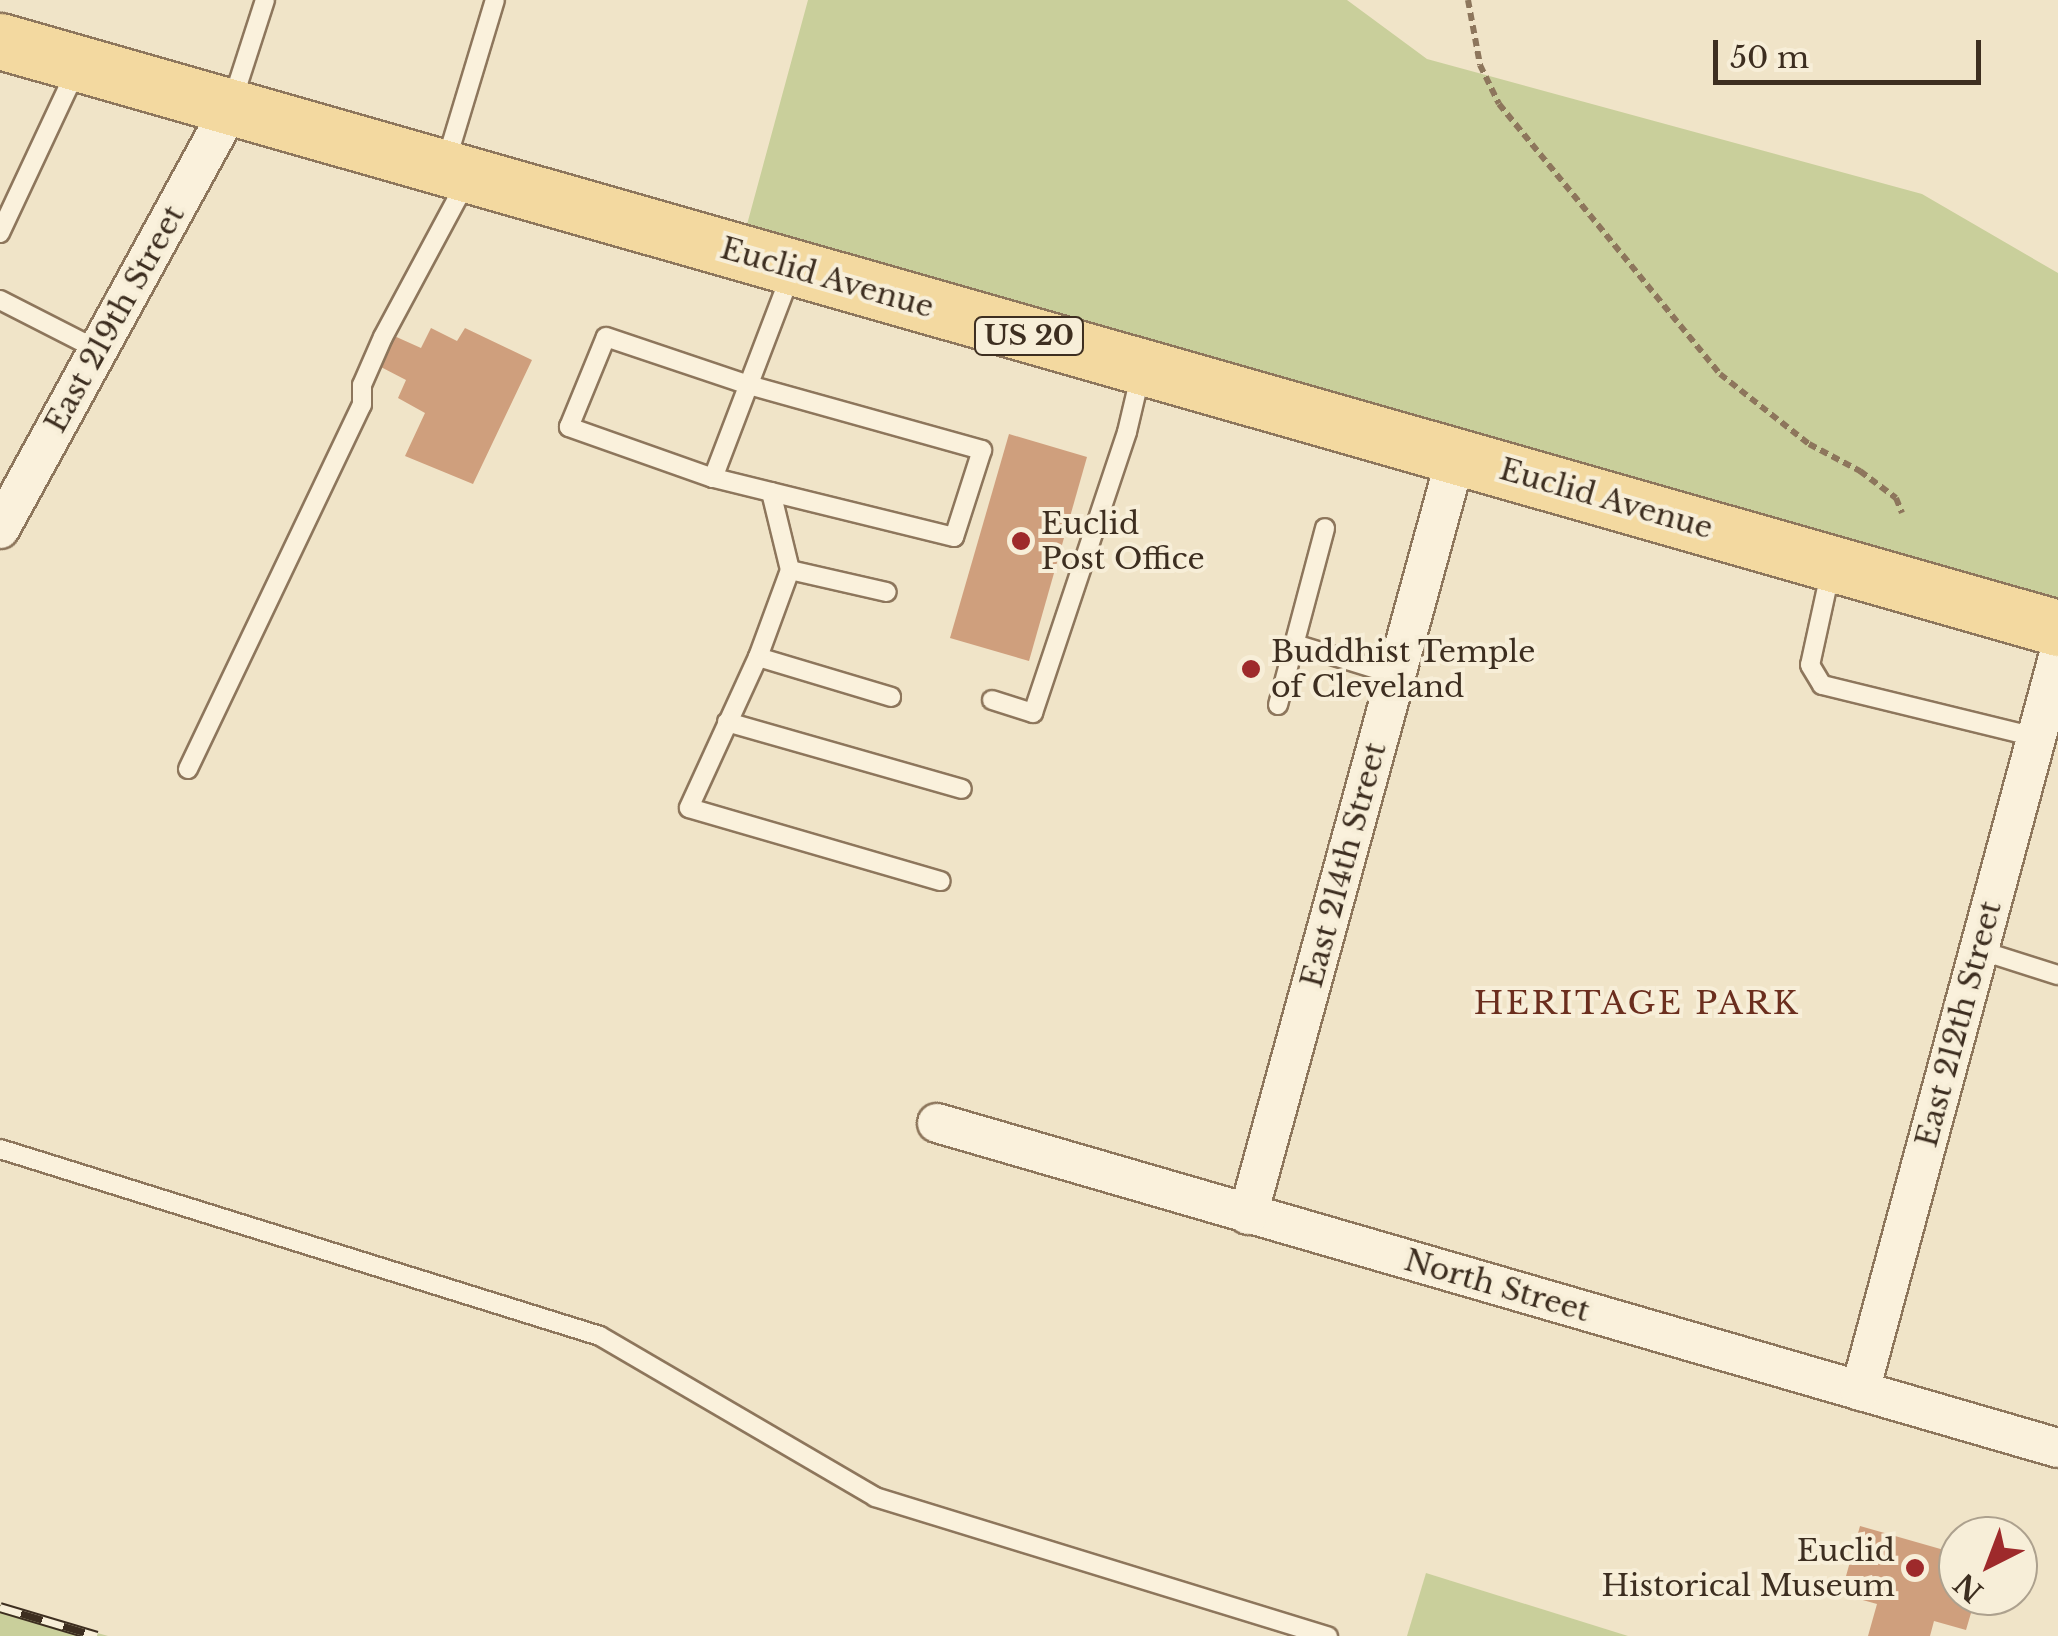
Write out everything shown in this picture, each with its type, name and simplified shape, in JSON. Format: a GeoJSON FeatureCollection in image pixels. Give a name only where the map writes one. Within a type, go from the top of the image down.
{"type":"FeatureCollection","features":[{"type":"Feature","properties":{"kind":"main road","name":"Euclid Avenue"},"geometry":{"type":"LineString","coordinates":[[0,42],[2058,628]]}},
{"type":"Feature","properties":{"kind":"street","name":"East 219th Street"},"geometry":{"type":"LineString","coordinates":[[0,529],[230,110]]}},
{"type":"Feature","properties":{"kind":"street","name":"East 214th Street"},"geometry":{"type":"LineString","coordinates":[[1248,1215],[1456,457]]}},
{"type":"Feature","properties":{"kind":"street","name":"East 212th Street"},"geometry":{"type":"LineString","coordinates":[[1860,1391],[2058,657]]}},
{"type":"Feature","properties":{"kind":"street","name":"North Street"},"geometry":{"type":"LineString","coordinates":[[937,1123],[2058,1448]]}},
{"type":"Feature","properties":{"kind":"lane"},"geometry":{"type":"LineString","coordinates":[[230,110],[265,0]]}},
{"type":"Feature","properties":{"kind":"lane"},"geometry":{"type":"LineString","coordinates":[[188,768],[362,405],[362,385],[456,173],[496,0]]}},
{"type":"Feature","properties":{"kind":"lane"},"geometry":{"type":"LineString","coordinates":[[0,233],[79,65]]}},
{"type":"Feature","properties":{"kind":"lane"},"geometry":{"type":"LineString","coordinates":[[713,478],[793,269]]}},
{"type":"Feature","properties":{"kind":"lane"},"geometry":{"type":"LineString","coordinates":[[0,300],[98,350]]}},
{"type":"Feature","properties":{"kind":"lane"},"geometry":{"type":"LineString","coordinates":[[606,336],[748,385],[982,450],[954,537],[713,478],[569,427],[606,336]]}},
{"type":"Feature","properties":{"kind":"lane"},"geometry":{"type":"LineString","coordinates":[[992,700],[1033,713],[1127,432],[1142,368]]}},
{"type":"Feature","properties":{"kind":"lane"},"geometry":{"type":"LineString","coordinates":[[770,492],[790,570],[758,658],[689,808],[941,881]]}},
{"type":"Feature","properties":{"kind":"lane"},"geometry":{"type":"LineString","coordinates":[[1278,705],[1325,528]]}},
{"type":"Feature","properties":{"kind":"lane"},"geometry":{"type":"LineString","coordinates":[[1833,564],[1810,665],[1822,685],[2036,737]]}},
{"type":"Feature","properties":{"kind":"lane"},"geometry":{"type":"LineString","coordinates":[[790,570],[887,592]]}},
{"type":"Feature","properties":{"kind":"lane"},"geometry":{"type":"LineString","coordinates":[[1294,644],[1396,675]]}},
{"type":"Feature","properties":{"kind":"lane"},"geometry":{"type":"LineString","coordinates":[[758,658],[892,697]]}},
{"type":"Feature","properties":{"kind":"lane"},"geometry":{"type":"LineString","coordinates":[[727,722],[962,788]]}},
{"type":"Feature","properties":{"kind":"lane"},"geometry":{"type":"LineString","coordinates":[[1979,950],[2058,975]]}},
{"type":"Feature","properties":{"kind":"lane"},"geometry":{"type":"LineString","coordinates":[[0,1148],[600,1336],[875,1497],[1328,1636]]}},
{"type":"Feature","properties":{"kind":"path"},"geometry":{"type":"LineString","coordinates":[[1468,0],[1480,65],[1498,104],[1720,374],[1809,444],[1896,498],[1902,513]]}},
{"type":"Feature","properties":{"kind":"green space"},"geometry":{"type":"Polygon","coordinates":[[[808,0],[1347,0],[1427,59],[1922,194],[2058,273],[2058,628],[739,254],[808,0]]]}},
{"type":"Feature","properties":{"kind":"green space"},"geometry":{"type":"Polygon","coordinates":[[[1426,1573],[1628,1636],[1407,1636],[1426,1573]]]}},
{"type":"Feature","properties":{"kind":"green space"},"geometry":{"type":"Polygon","coordinates":[[[0,1605],[108,1636],[0,1636],[0,1605]]]}},
{"type":"Feature","properties":{"kind":"building"},"geometry":{"type":"Polygon","coordinates":[[[431,328],[457,341],[465,328],[532,360],[473,484],[405,456],[425,413],[398,398],[406,380],[377,365],[392,335],[421,348],[431,328]]]}},
{"type":"Feature","properties":{"kind":"building"},"geometry":{"type":"Polygon","coordinates":[[[1009,434],[1087,457],[1029,661],[950,638],[1009,434]]]}},
{"type":"Feature","properties":{"kind":"building"},"geometry":{"type":"Polygon","coordinates":[[[1860,1526],[1938,1548],[1938,1616],[1970,1616],[1966,1630],[1934,1621],[1930,1636],[1868,1636],[1877,1604],[1841,1594],[1860,1526]]]}},
{"type":"Feature","properties":{"kind":"railway"},"geometry":{"type":"LineString","coordinates":[[0,1607],[97,1636]]}},
{"type":"Feature","properties":{"kind":"place","name":"Euclid Post Office"},"geometry":{"type":"Point","coordinates":[1021,541]}},
{"type":"Feature","properties":{"kind":"place","name":"Buddhist Temple of Cleveland"},"geometry":{"type":"Point","coordinates":[1251,669]}},
{"type":"Feature","properties":{"kind":"place","name":"Euclid Historical Museum"},"geometry":{"type":"Point","coordinates":[1915,1568]}},
{"type":"Feature","properties":{"kind":"district","name":"HERITAGE PARK"},"geometry":{"type":"Point","coordinates":[1637,1003]}}]}
